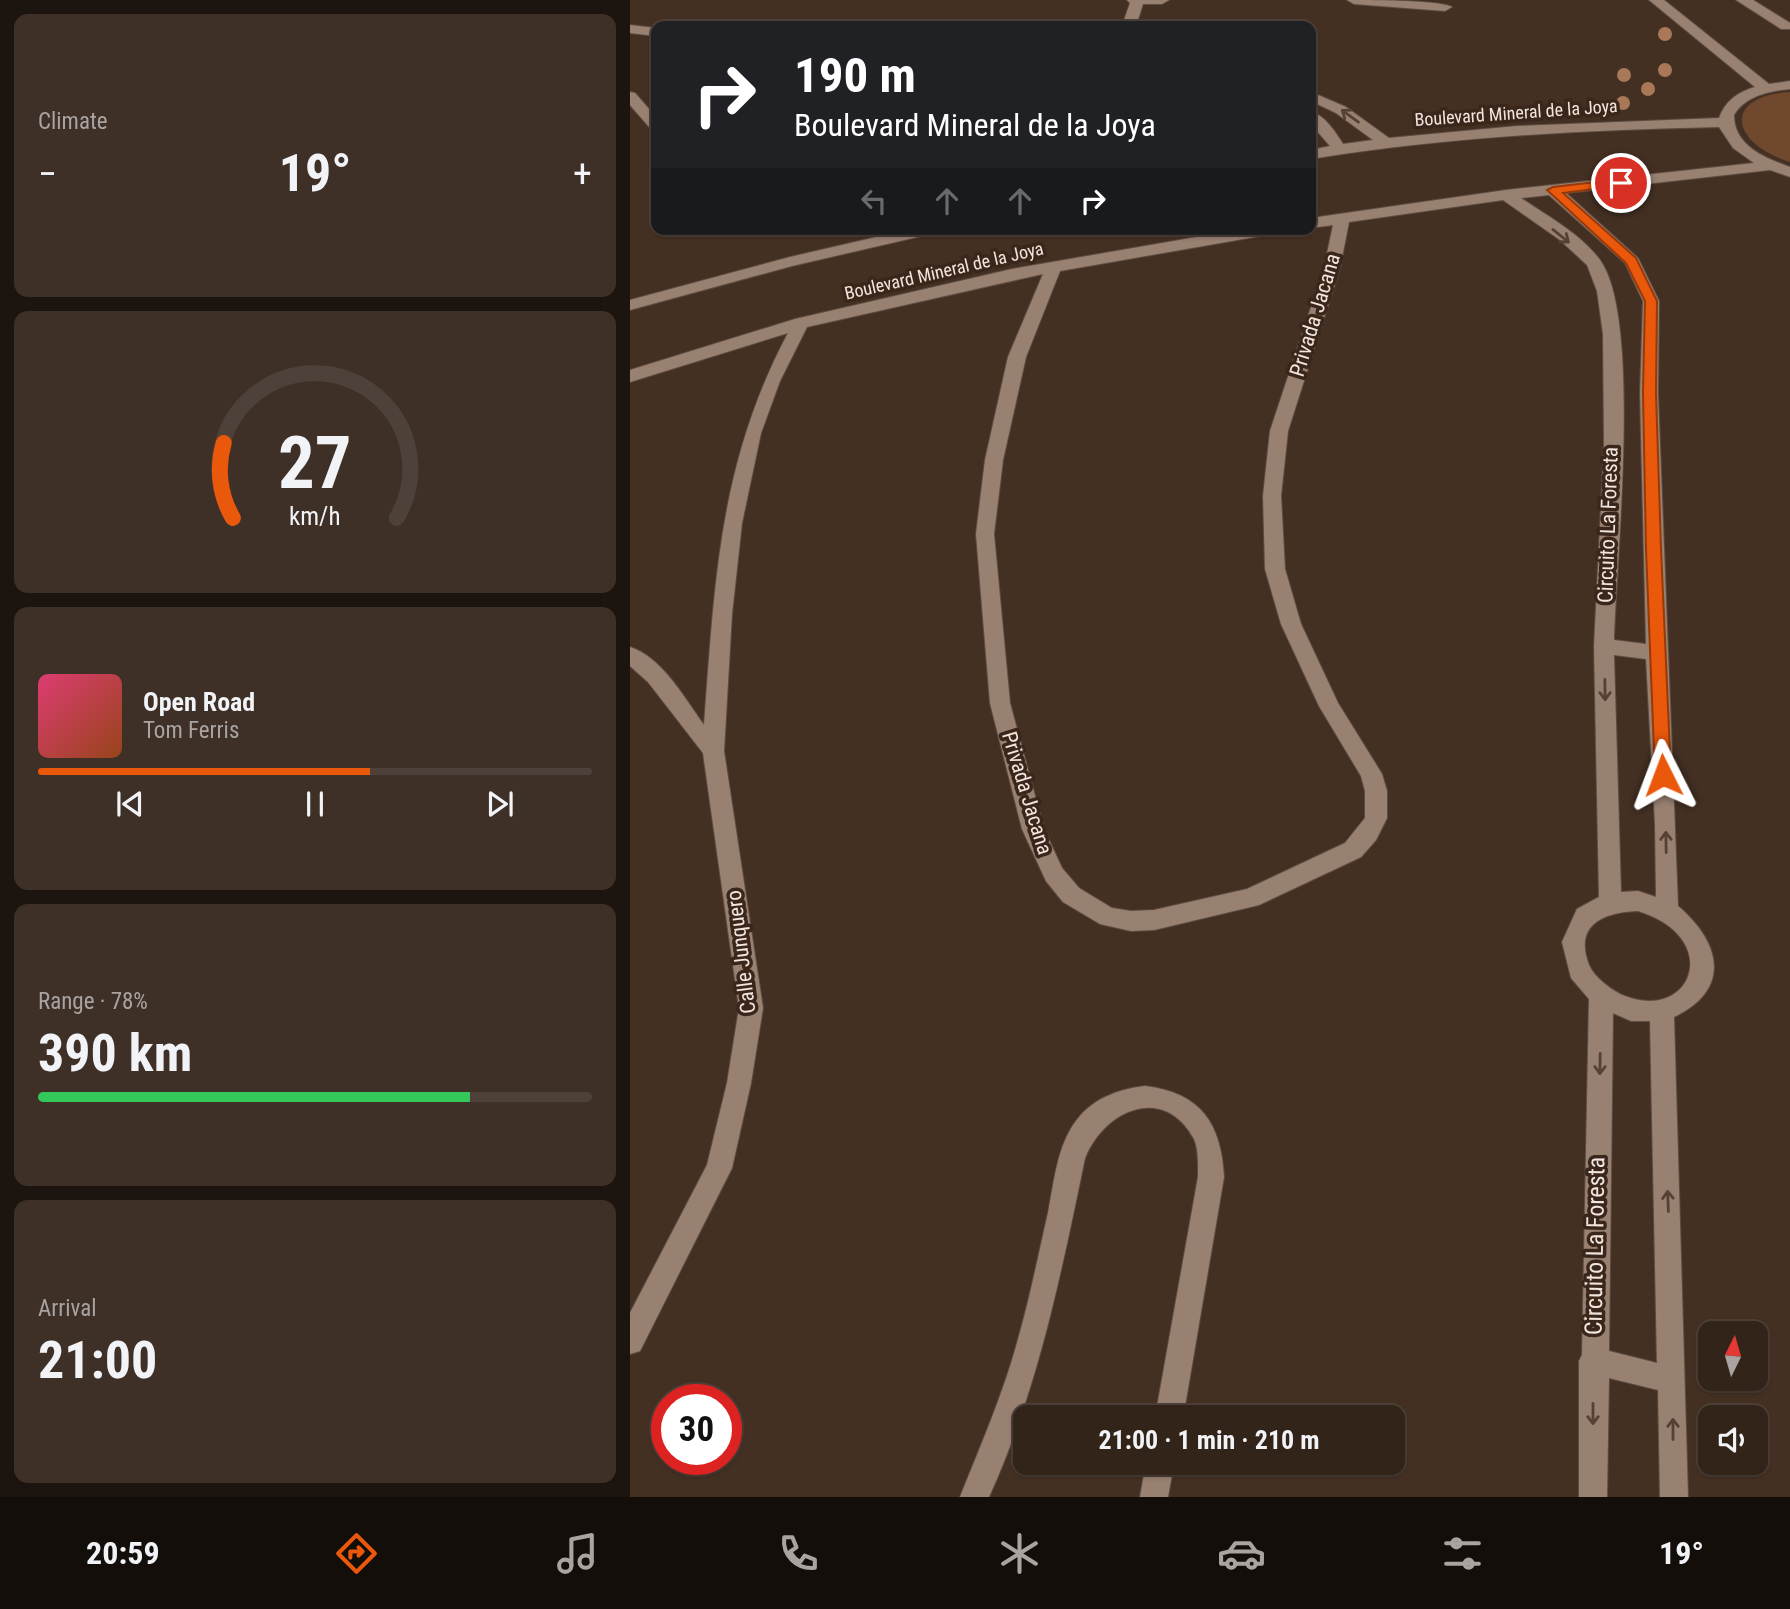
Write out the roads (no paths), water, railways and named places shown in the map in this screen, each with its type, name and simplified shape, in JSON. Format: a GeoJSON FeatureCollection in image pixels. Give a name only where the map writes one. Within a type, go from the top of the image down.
{"type":"FeatureCollection","features":[{"type":"Feature","properties":{"kind":"street"},"geometry":{"type":"LineString","coordinates":[[1130,21],[1135,1],[1162,0]]}},
{"type":"Feature","properties":{"kind":"street"},"geometry":{"type":"LineString","coordinates":[[1354,0],[1445,7]]}},
{"type":"Feature","properties":{"kind":"street"},"geometry":{"type":"LineString","coordinates":[[1656,0],[1764,88]]}},
{"type":"Feature","properties":{"kind":"street"},"geometry":{"type":"LineString","coordinates":[[1743,0],[1788,29]]}},
{"type":"Feature","properties":{"kind":"street"},"geometry":{"type":"LineString","coordinates":[[1786,10],[1783,15],[1788,29]]}},
{"type":"Feature","properties":{"kind":"street"},"geometry":{"type":"LineString","coordinates":[[630,29],[651,31]]}},
{"type":"Feature","properties":{"kind":"street"},"geometry":{"type":"LineString","coordinates":[[1790,85],[1764,88],[1743,95],[1730,107],[1726,122],[1731,137],[1746,153],[1769,166],[1790,172]]}},
{"type":"Feature","properties":{"kind":"street"},"geometry":{"type":"LineString","coordinates":[[630,96],[651,120]]}},
{"type":"Feature","properties":{"kind":"street"},"geometry":{"type":"LineString","coordinates":[[1316,98],[1345,112],[1386,143]]}},
{"type":"Feature","properties":{"kind":"street"},"geometry":{"type":"LineString","coordinates":[[1316,121],[1339,149]]}},
{"type":"Feature","properties":{"kind":"street","name":"Boulevard Mineral de la Joya"},"geometry":{"type":"LineString","coordinates":[[1316,153],[1386,143],[1562,127],[1726,122]]}},
{"type":"Feature","properties":{"kind":"street"},"geometry":{"type":"LineString","coordinates":[[1316,222],[1506,195],[1769,166]]}},
{"type":"Feature","properties":{"kind":"street","name":"Circuito La Foresta"},"geometry":{"type":"LineString","coordinates":[[1553,190],[1632,261],[1651,301],[1649,393],[1667,910]]}},
{"type":"Feature","properties":{"kind":"street","name":"Circuito La Foresta"},"geometry":{"type":"LineString","coordinates":[[1506,195],[1559,233],[1594,264],[1605,288],[1611,321],[1613,384],[1604,646],[1610,902]]}},
{"type":"Feature","properties":{"kind":"street","name":"Privada Jacana"},"geometry":{"type":"LineString","coordinates":[[1054,266],[1017,357],[994,460],[985,534],[1000,704],[1033,829],[1054,874],[1071,895],[1100,913],[1131,921],[1154,920],[1251,898],[1353,850],[1368,834],[1376,818],[1376,791],[1371,774],[1328,706],[1291,624],[1275,569],[1272,496],[1279,431],[1332,268],[1342,218]]}},
{"type":"Feature","properties":{"kind":"street"},"geometry":{"type":"LineString","coordinates":[[630,304],[907,235]]}},
{"type":"Feature","properties":{"kind":"street","name":"Boulevard Mineral de la Joya"},"geometry":{"type":"LineString","coordinates":[[630,376],[801,323],[1054,266],[1237,235]]}},
{"type":"Feature","properties":{"kind":"street"},"geometry":{"type":"LineString","coordinates":[[713,751],[729,538],[748,453],[768,390],[801,323]]}},
{"type":"Feature","properties":{"kind":"street"},"geometry":{"type":"LineString","coordinates":[[1613,384],[1649,393]]}},
{"type":"Feature","properties":{"kind":"street"},"geometry":{"type":"LineString","coordinates":[[1604,646],[1656,653]]}},
{"type":"Feature","properties":{"kind":"street","name":"Calle Junquero"},"geometry":{"type":"LineString","coordinates":[[630,654],[655,676],[713,751],[751,1008],[740,1083],[719,1168],[630,1341]]}},
{"type":"Feature","properties":{"kind":"street"},"geometry":{"type":"LineString","coordinates":[[1638,901],[1667,910],[1689,929],[1702,953],[1701,978],[1687,999],[1662,1011],[1630,1010],[1601,996],[1579,971],[1573,942],[1585,916],[1610,902],[1638,901]]}},
{"type":"Feature","properties":{"kind":"street","name":"Circuito La Foresta"},"geometry":{"type":"LineString","coordinates":[[1593,1497],[1593,1362],[1601,996]]}},
{"type":"Feature","properties":{"kind":"street"},"geometry":{"type":"LineString","coordinates":[[1662,1011],[1674,1497]]}},
{"type":"Feature","properties":{"kind":"street"},"geometry":{"type":"LineString","coordinates":[[975,1497],[998,1451],[1029,1355],[1072,1158],[1083,1130],[1108,1107],[1126,1099],[1148,1096],[1174,1102],[1190,1114],[1204,1132],[1211,1165],[1209,1190],[1171,1405]]}},
{"type":"Feature","properties":{"kind":"street"},"geometry":{"type":"LineString","coordinates":[[1593,1362],[1673,1380]]}},
{"type":"Feature","properties":{"kind":"street"},"geometry":{"type":"LineString","coordinates":[[1154,1497],[1158,1475]]}}]}
